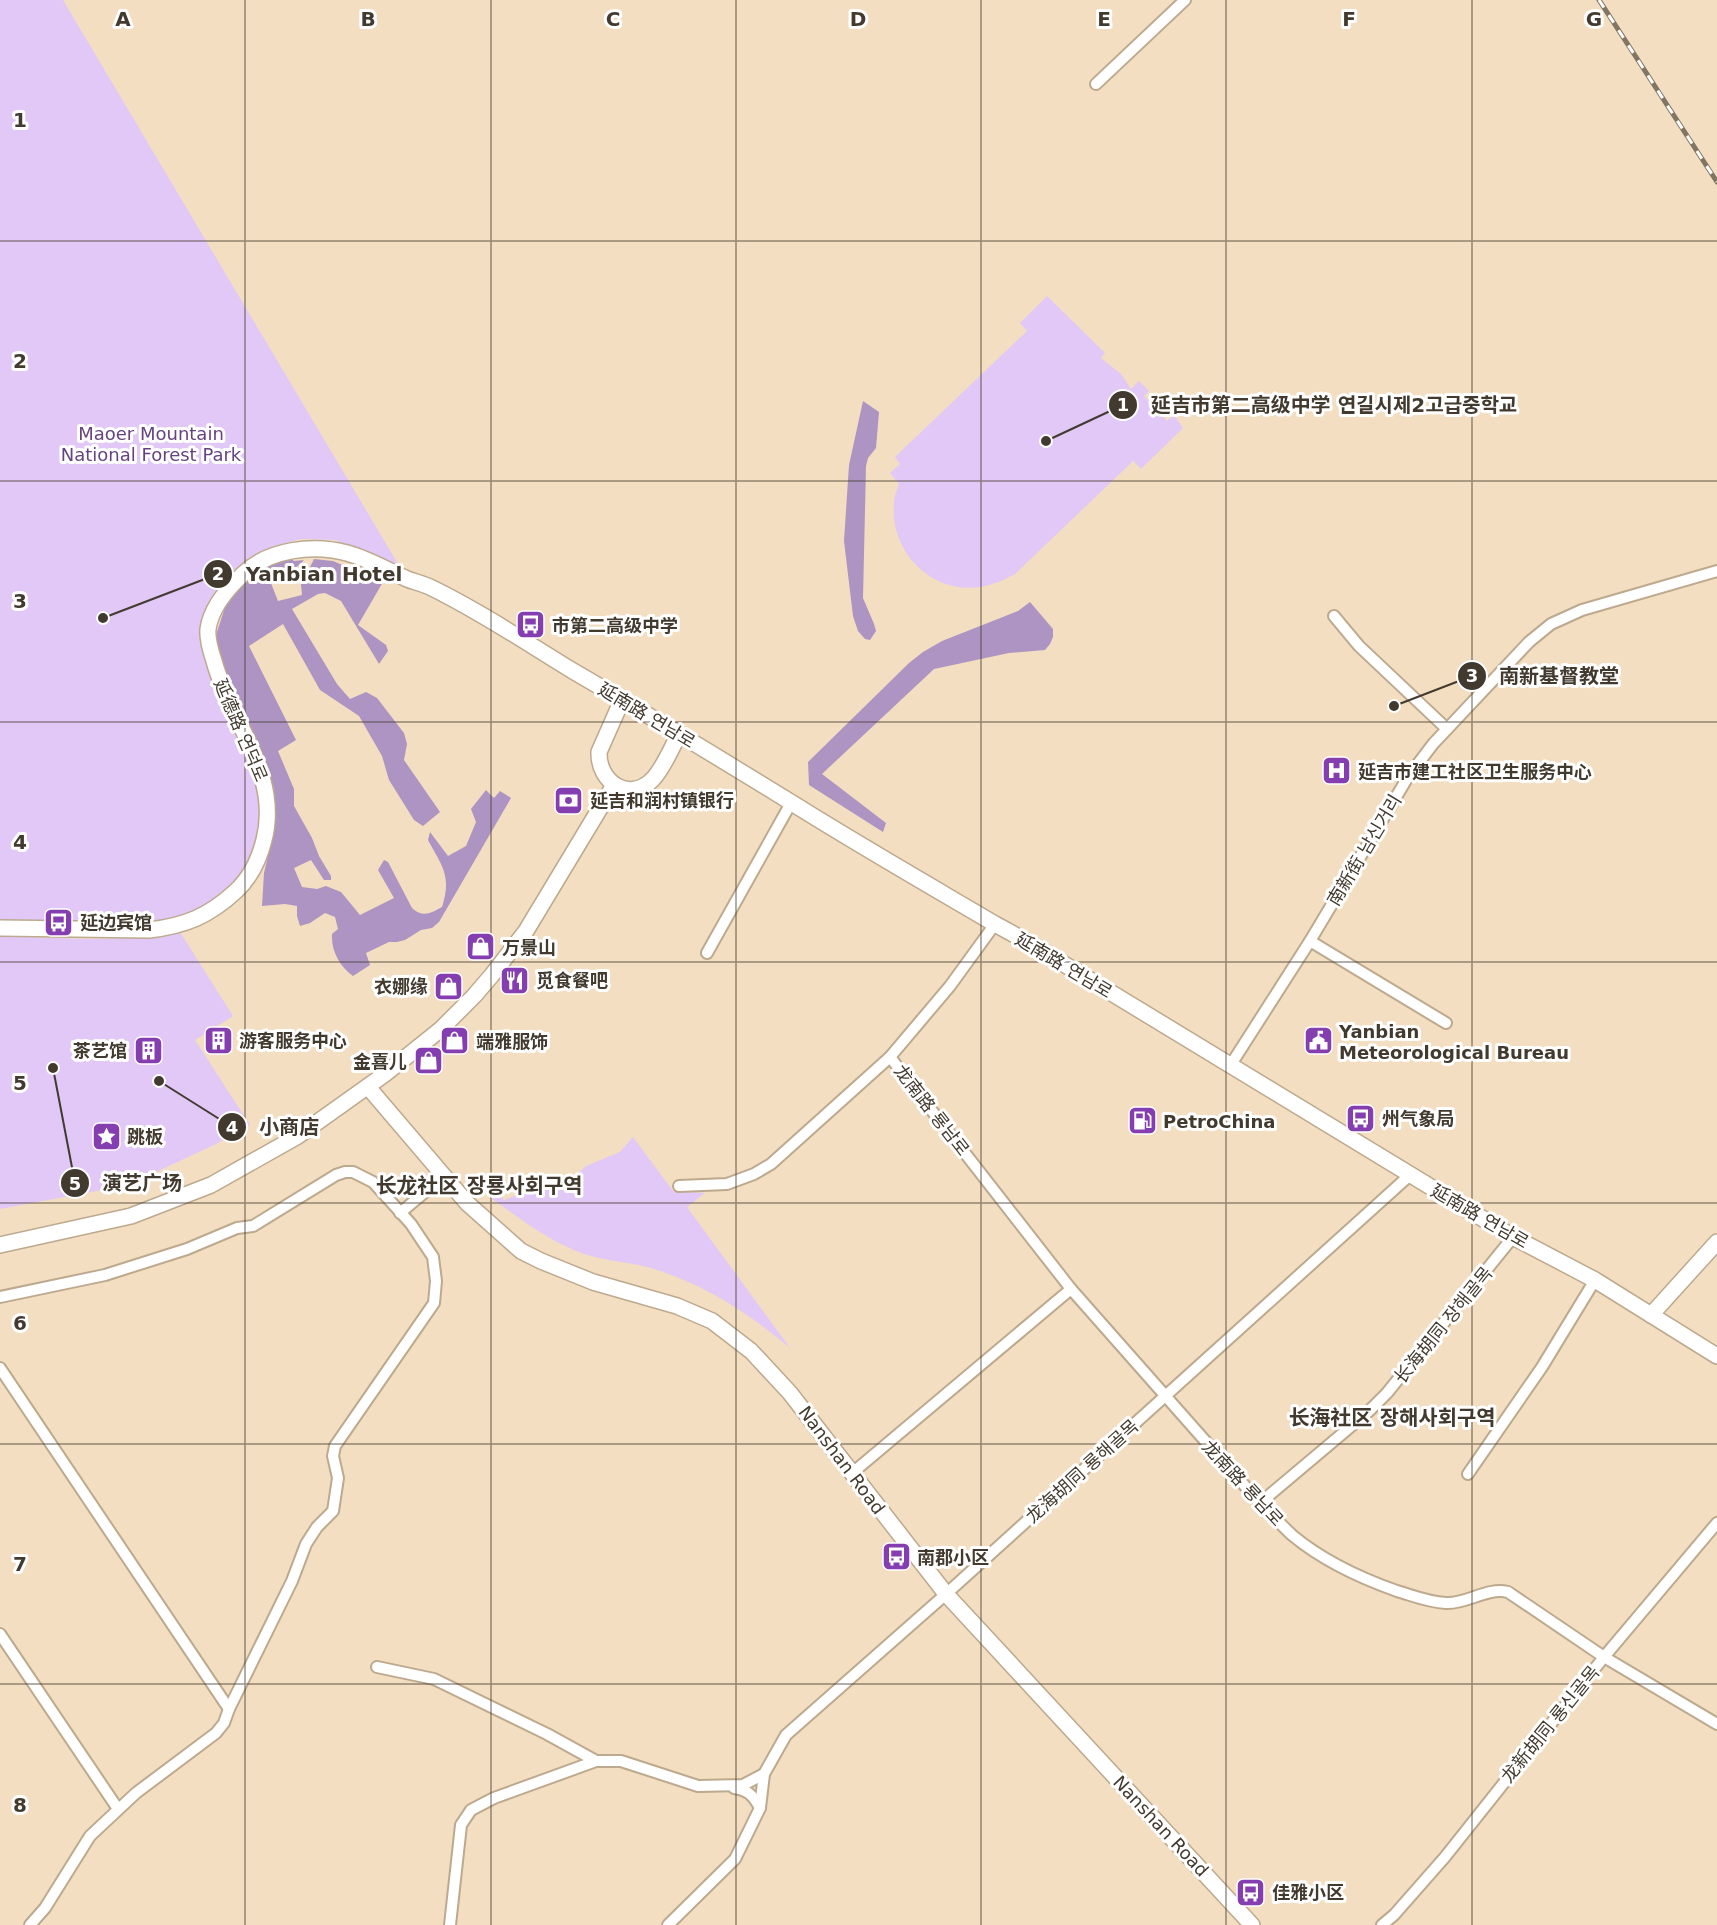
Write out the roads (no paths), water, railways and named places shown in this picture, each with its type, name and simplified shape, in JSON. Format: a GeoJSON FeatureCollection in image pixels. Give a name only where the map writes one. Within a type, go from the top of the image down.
{"type":"FeatureCollection","features":[{"type":"Feature","properties":{"kind":"street"},"geometry":{"type":"LineString","coordinates":[[1096,84],[1185,0]]}},
{"type":"Feature","properties":{"kind":"street","name":"延德路 연덕로"},"geometry":{"type":"LineString","coordinates":[[0,928],[149,930],[172,928],[206,914],[232,895],[248,879],[257,861],[267,831],[267,809],[261,770],[253,748],[220,683],[211,653],[208,630],[217,606],[231,585],[248,569],[268,558],[306,549],[326,548],[348,553],[371,561],[408,579]]}},
{"type":"Feature","properties":{"kind":"street","name":"南新街 남신거리"},"geometry":{"type":"LineString","coordinates":[[1230,1066],[1310,941],[1408,777],[1447,729],[1529,642],[1551,624],[1582,610],[1717,571]]}},
{"type":"Feature","properties":{"kind":"street","name":"延南路 연남로"},"geometry":{"type":"LineString","coordinates":[[408,579],[430,587],[622,699],[791,803],[1026,941],[1513,1238],[1595,1280],[1717,1356]]}},
{"type":"Feature","properties":{"kind":"street"},"geometry":{"type":"LineString","coordinates":[[1334,616],[1359,646],[1447,729]]}},
{"type":"Feature","properties":{"kind":"street"},"geometry":{"type":"LineString","coordinates":[[622,699],[598,752],[601,771],[614,785],[623,789],[633,789],[651,781],[679,734]]}},
{"type":"Feature","properties":{"kind":"street"},"geometry":{"type":"LineString","coordinates":[[0,1245],[131,1216],[187,1196],[282,1146],[368,1087],[441,1029],[492,975],[526,931],[614,785]]}},
{"type":"Feature","properties":{"kind":"street"},"geometry":{"type":"LineString","coordinates":[[707,953],[791,803]]}},
{"type":"Feature","properties":{"kind":"street"},"geometry":{"type":"LineString","coordinates":[[679,1186],[727,1184],[754,1174],[771,1164],[890,1057],[950,986],[995,924]]}},
{"type":"Feature","properties":{"kind":"street"},"geometry":{"type":"LineString","coordinates":[[1310,941],[1446,1023]]}},
{"type":"Feature","properties":{"kind":"street","name":"龙南路 룡남로"},"geometry":{"type":"LineString","coordinates":[[890,1057],[1071,1289],[1260,1503],[1292,1535],[1343,1569],[1430,1602],[1451,1603],[1498,1590],[1508,1592],[1604,1657],[1717,1724]]}},
{"type":"Feature","properties":{"kind":"street","name":"Nanshan Road"},"geometry":{"type":"LineString","coordinates":[[368,1087],[443,1177],[476,1211],[521,1251],[593,1282],[677,1305],[712,1321],[751,1351],[790,1393],[946,1594],[1252,1925]]}},
{"type":"Feature","properties":{"kind":"street"},"geometry":{"type":"LineString","coordinates":[[0,1297],[101,1276],[190,1248],[237,1228],[253,1226],[336,1175],[345,1172],[353,1172],[373,1182],[411,1224],[433,1257],[436,1281],[434,1303],[335,1446],[333,1456],[338,1478],[333,1511],[317,1527],[306,1544],[292,1581],[224,1723],[216,1733],[136,1793],[90,1836],[45,1908],[30,1925]]}},
{"type":"Feature","properties":{"kind":"street","name":"龙海胡同 룡해골목"},"geometry":{"type":"LineString","coordinates":[[764,1774],[786,1735],[946,1594],[1410,1175]]}},
{"type":"Feature","properties":{"kind":"street"},"geometry":{"type":"LineString","coordinates":[[400,1213],[443,1177]]}},
{"type":"Feature","properties":{"kind":"street","name":"长海胡同 장해골목"},"geometry":{"type":"LineString","coordinates":[[1260,1503],[1368,1412],[1387,1393],[1513,1238]]}},
{"type":"Feature","properties":{"kind":"street"},"geometry":{"type":"LineString","coordinates":[[1651,1315],[1717,1242]]}},
{"type":"Feature","properties":{"kind":"street"},"geometry":{"type":"LineString","coordinates":[[1468,1474],[1542,1367],[1595,1280]]}},
{"type":"Feature","properties":{"kind":"street"},"geometry":{"type":"LineString","coordinates":[[851,1474],[1071,1289]]}},
{"type":"Feature","properties":{"kind":"street"},"geometry":{"type":"LineString","coordinates":[[0,1368],[229,1709]]}},
{"type":"Feature","properties":{"kind":"street","name":"龙新胡同 룡신골목"},"geometry":{"type":"LineString","coordinates":[[1382,1925],[1394,1915],[1445,1857],[1604,1657],[1717,1522]]}},
{"type":"Feature","properties":{"kind":"street"},"geometry":{"type":"LineString","coordinates":[[0,1634],[118,1809]]}},
{"type":"Feature","properties":{"kind":"street"},"geometry":{"type":"LineString","coordinates":[[377,1667],[434,1679],[547,1734],[596,1761]]}},
{"type":"Feature","properties":{"kind":"street"},"geometry":{"type":"LineString","coordinates":[[450,1925],[461,1825],[471,1810],[494,1798],[596,1761],[621,1761],[698,1786],[743,1785],[764,1774]]}},
{"type":"Feature","properties":{"kind":"street"},"geometry":{"type":"LineString","coordinates":[[668,1925],[735,1859],[760,1808],[764,1774]]}},
{"type":"Feature","properties":{"kind":"street"},"geometry":{"type":"LineString","coordinates":[[725,1786],[746,1790],[760,1808]]}},
{"type":"Feature","properties":{"kind":"railway"},"geometry":{"type":"LineString","coordinates":[[1599,0],[1717,182]]}},
{"type":"Feature","properties":{"kind":"place","name":"延吉市第二高级中学 연길시제2고급중학교"},"geometry":{"type":"Point","coordinates":[1046,441]}},
{"type":"Feature","properties":{"kind":"place","name":"Yanbian Hotel"},"geometry":{"type":"Point","coordinates":[103,618]}},
{"type":"Feature","properties":{"kind":"place","name":"市第二高级中学"},"geometry":{"type":"Point","coordinates":[531,625]}},
{"type":"Feature","properties":{"kind":"place","name":"南新基督教堂"},"geometry":{"type":"Point","coordinates":[1394,706]}},
{"type":"Feature","properties":{"kind":"place","name":"延吉市建工社区卫生服务中心"},"geometry":{"type":"Point","coordinates":[1337,771]}},
{"type":"Feature","properties":{"kind":"place","name":"延吉和润村镇银行"},"geometry":{"type":"Point","coordinates":[569,800]}},
{"type":"Feature","properties":{"kind":"place","name":"延边宾馆"},"geometry":{"type":"Point","coordinates":[59,922]}},
{"type":"Feature","properties":{"kind":"place","name":"万景山"},"geometry":{"type":"Point","coordinates":[481,947]}},
{"type":"Feature","properties":{"kind":"place","name":"觅食餐吧"},"geometry":{"type":"Point","coordinates":[515,980]}},
{"type":"Feature","properties":{"kind":"place","name":"衣娜缘"},"geometry":{"type":"Point","coordinates":[449,986]}},
{"type":"Feature","properties":{"kind":"place","name":"游客服务中心"},"geometry":{"type":"Point","coordinates":[218,1040]}},
{"type":"Feature","properties":{"kind":"place","name":"端雅服饰"},"geometry":{"type":"Point","coordinates":[455,1041]}},
{"type":"Feature","properties":{"kind":"place","name":"Yanbian Meteorological Bureau"},"geometry":{"type":"Point","coordinates":[1318,1041]}},
{"type":"Feature","properties":{"kind":"place","name":"茶艺馆"},"geometry":{"type":"Point","coordinates":[148,1050]}},
{"type":"Feature","properties":{"kind":"place","name":"金喜儿"},"geometry":{"type":"Point","coordinates":[428,1061]}},
{"type":"Feature","properties":{"kind":"place","name":"演艺广场"},"geometry":{"type":"Point","coordinates":[53,1068]}},
{"type":"Feature","properties":{"kind":"place","name":"小商店"},"geometry":{"type":"Point","coordinates":[159,1081]}},
{"type":"Feature","properties":{"kind":"place","name":"州气象局"},"geometry":{"type":"Point","coordinates":[1361,1118]}},
{"type":"Feature","properties":{"kind":"place","name":"PetroChina"},"geometry":{"type":"Point","coordinates":[1142,1121]}},
{"type":"Feature","properties":{"kind":"place","name":"跳板"},"geometry":{"type":"Point","coordinates":[106,1136]}},
{"type":"Feature","properties":{"kind":"place","name":"南郡小区"},"geometry":{"type":"Point","coordinates":[896,1557]}},
{"type":"Feature","properties":{"kind":"place","name":"佳雅小区"},"geometry":{"type":"Point","coordinates":[1251,1892]}},
{"type":"Feature","properties":{"kind":"district","name":"长龙社区 장룡사회구역"},"geometry":{"type":"Point","coordinates":[479,1186]}},
{"type":"Feature","properties":{"kind":"district","name":"长海社区 장해사회구역"},"geometry":{"type":"Point","coordinates":[1392,1418]}},
{"type":"Feature","properties":{"kind":"park label","name":"Maoer Mountain National Forest Park"},"geometry":{"type":"Point","coordinates":[151,443]}}]}
